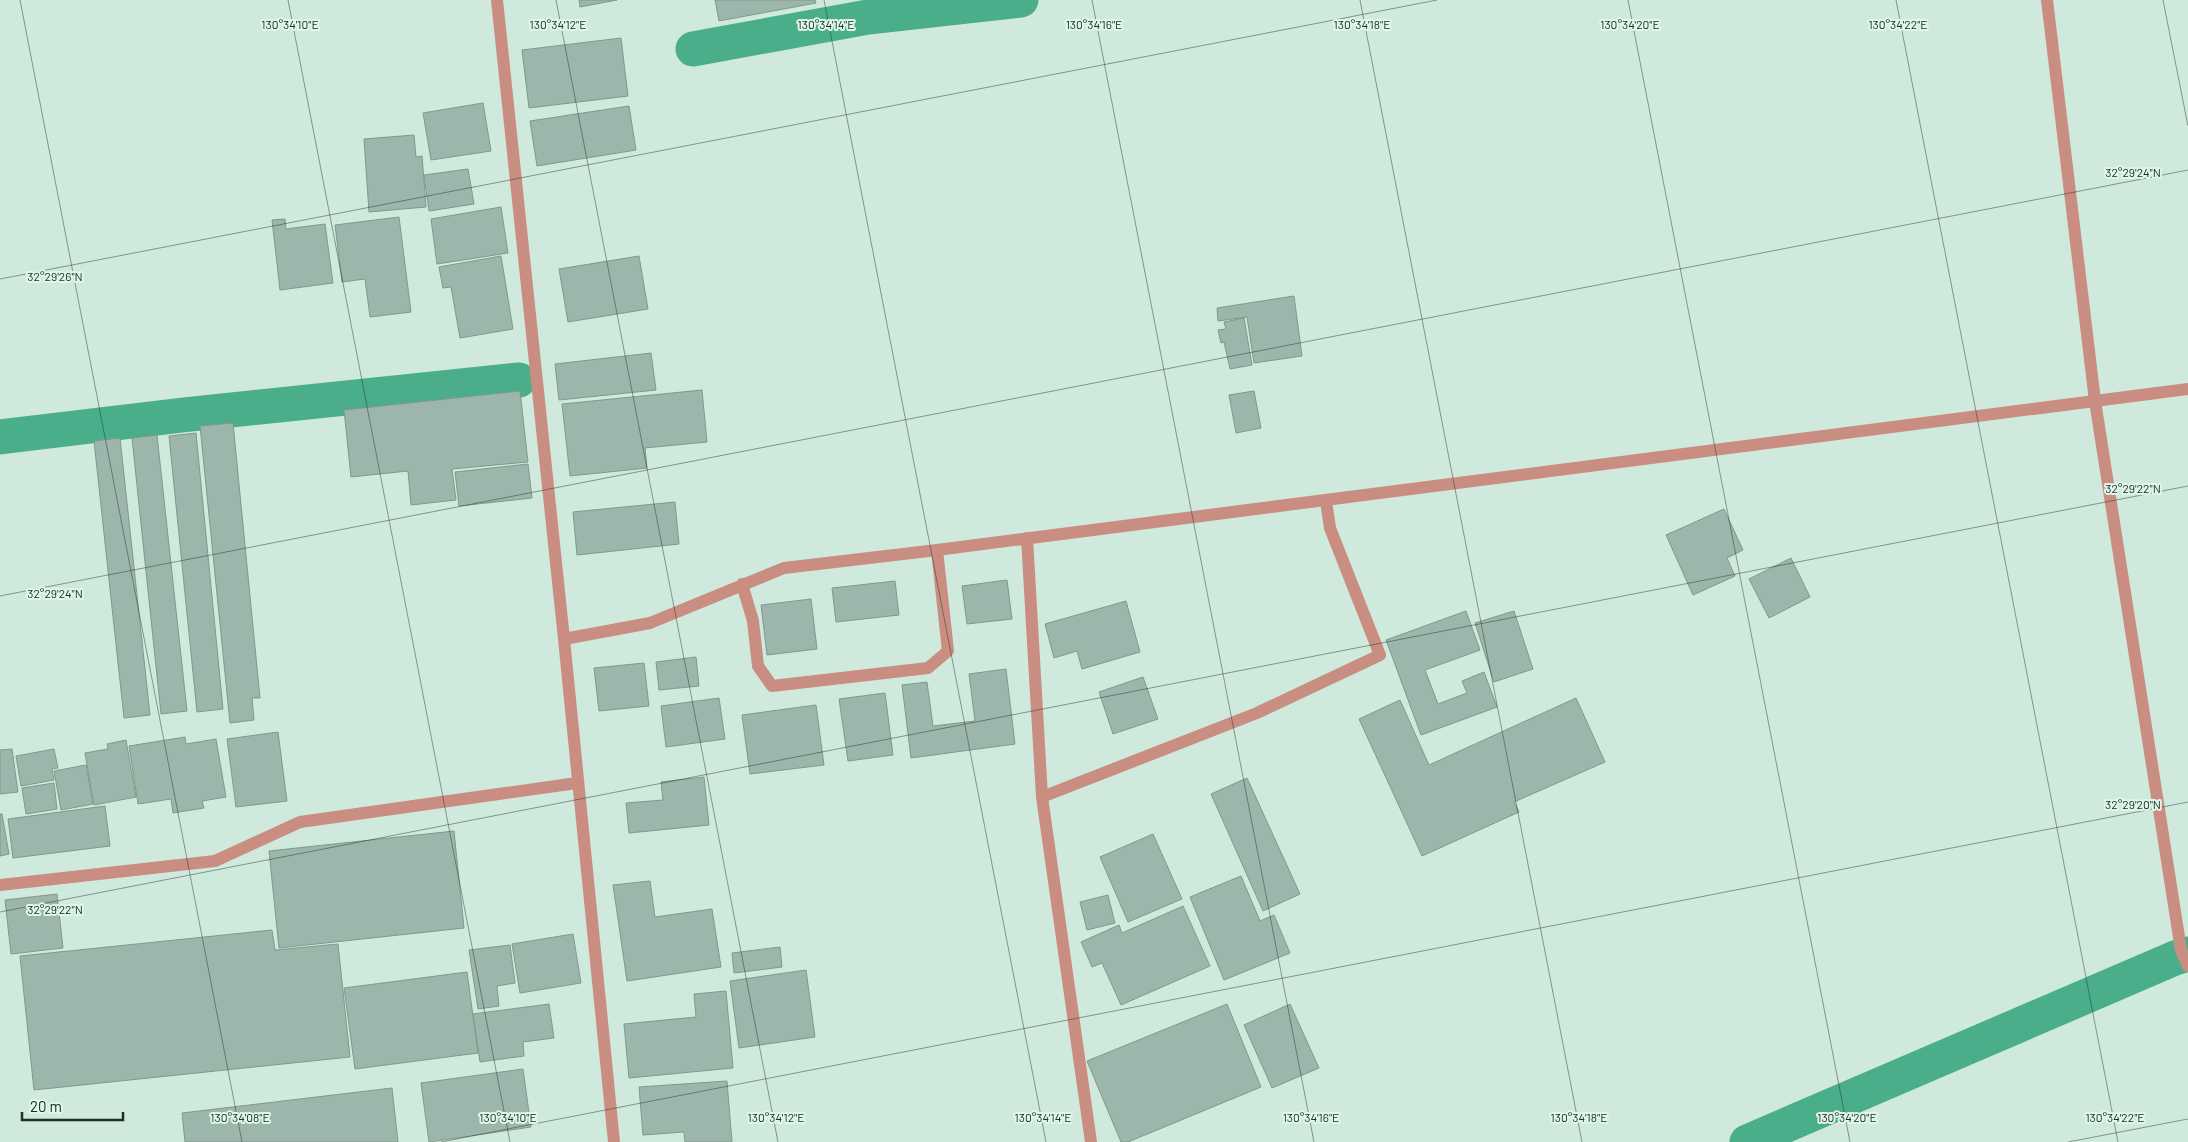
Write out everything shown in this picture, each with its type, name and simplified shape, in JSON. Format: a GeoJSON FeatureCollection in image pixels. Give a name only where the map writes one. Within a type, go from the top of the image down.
{"type":"FeatureCollection","features":[{"type":"Feature","properties":{"kind":"street"},"geometry":{"type":"LineString","coordinates":[[497,0],[564,639],[614,1142]]}},
{"type":"Feature","properties":{"kind":"street"},"geometry":{"type":"LineString","coordinates":[[2047,0],[2095,401],[2180,950],[2188,966]]}},
{"type":"Feature","properties":{"kind":"street"},"geometry":{"type":"LineString","coordinates":[[564,639],[650,623],[784,568],[2188,389]]}},
{"type":"Feature","properties":{"kind":"street"},"geometry":{"type":"LineString","coordinates":[[1042,797],[1257,713],[1380,655],[1330,528],[1326,500]]}},
{"type":"Feature","properties":{"kind":"street"},"geometry":{"type":"LineString","coordinates":[[1027,538],[1042,797],[1090,1142]]}},
{"type":"Feature","properties":{"kind":"street"},"geometry":{"type":"LineString","coordinates":[[742,584],[753,620],[758,666],[772,686],[928,668],[948,651],[937,550]]}},
{"type":"Feature","properties":{"kind":"street"},"geometry":{"type":"LineString","coordinates":[[0,885],[215,861],[300,822],[577,783]]}},
{"type":"Feature","properties":{"kind":"building"},"geometry":{"type":"Polygon","coordinates":[[[579,0],[617,0],[580,7],[579,0]]]}},
{"type":"Feature","properties":{"kind":"building"},"geometry":{"type":"Polygon","coordinates":[[[715,0],[815,0],[816,3],[719,21],[715,0]]]}},
{"type":"Feature","properties":{"kind":"building"},"geometry":{"type":"Polygon","coordinates":[[[621,38],[628,96],[529,108],[522,50],[621,38]]]}},
{"type":"Feature","properties":{"kind":"building"},"geometry":{"type":"Polygon","coordinates":[[[483,103],[491,151],[431,160],[423,113],[483,103]]]}},
{"type":"Feature","properties":{"kind":"building"},"geometry":{"type":"Polygon","coordinates":[[[629,106],[636,150],[537,166],[530,121],[629,106]]]}},
{"type":"Feature","properties":{"kind":"building"},"geometry":{"type":"Polygon","coordinates":[[[414,135],[416,157],[422,156],[426,207],[369,212],[364,139],[414,135]]]}},
{"type":"Feature","properties":{"kind":"building"},"geometry":{"type":"Polygon","coordinates":[[[468,169],[474,204],[429,211],[424,175],[468,169]]]}},
{"type":"Feature","properties":{"kind":"building"},"geometry":{"type":"Polygon","coordinates":[[[501,207],[508,253],[437,264],[431,219],[501,207]]]}},
{"type":"Feature","properties":{"kind":"building"},"geometry":{"type":"Polygon","coordinates":[[[399,217],[411,312],[370,317],[365,279],[342,282],[335,225],[399,217]]]}},
{"type":"Feature","properties":{"kind":"building"},"geometry":{"type":"Polygon","coordinates":[[[285,219],[286,229],[325,224],[333,283],[280,290],[272,220],[285,219]]]}},
{"type":"Feature","properties":{"kind":"building"},"geometry":{"type":"Polygon","coordinates":[[[501,256],[513,329],[460,338],[451,287],[443,288],[439,267],[501,256]]]}},
{"type":"Feature","properties":{"kind":"building"},"geometry":{"type":"Polygon","coordinates":[[[639,256],[648,309],[568,322],[559,269],[639,256]]]}},
{"type":"Feature","properties":{"kind":"building"},"geometry":{"type":"Polygon","coordinates":[[[1294,296],[1302,356],[1254,363],[1247,317],[1218,321],[1217,308],[1294,296]]]}},
{"type":"Feature","properties":{"kind":"building"},"geometry":{"type":"Polygon","coordinates":[[[1244,318],[1252,365],[1230,369],[1224,342],[1221,343],[1218,330],[1226,329],[1224,322],[1244,318]]]}},
{"type":"Feature","properties":{"kind":"building"},"geometry":{"type":"Polygon","coordinates":[[[651,353],[656,390],[559,400],[555,364],[651,353]]]}},
{"type":"Feature","properties":{"kind":"building"},"geometry":{"type":"Polygon","coordinates":[[[702,390],[707,442],[645,448],[647,468],[570,476],[562,404],[702,390]]]}},
{"type":"Feature","properties":{"kind":"building"},"geometry":{"type":"Polygon","coordinates":[[[520,391],[528,462],[452,469],[456,500],[411,505],[408,471],[351,477],[344,410],[520,391]]]}},
{"type":"Feature","properties":{"kind":"building"},"geometry":{"type":"Polygon","coordinates":[[[1254,391],[1261,428],[1236,433],[1229,395],[1254,391]]]}},
{"type":"Feature","properties":{"kind":"building"},"geometry":{"type":"Polygon","coordinates":[[[233,423],[260,698],[252,698],[254,720],[230,723],[200,426],[233,423]]]}},
{"type":"Feature","properties":{"kind":"building"},"geometry":{"type":"Polygon","coordinates":[[[196,433],[223,709],[197,712],[169,436],[196,433]]]}},
{"type":"Feature","properties":{"kind":"building"},"geometry":{"type":"Polygon","coordinates":[[[157,435],[187,711],[161,714],[132,438],[157,435]]]}},
{"type":"Feature","properties":{"kind":"building"},"geometry":{"type":"Polygon","coordinates":[[[120,438],[150,715],[124,718],[94,441],[120,438]]]}},
{"type":"Feature","properties":{"kind":"building"},"geometry":{"type":"Polygon","coordinates":[[[528,464],[532,498],[459,506],[455,472],[528,464]]]}},
{"type":"Feature","properties":{"kind":"building"},"geometry":{"type":"Polygon","coordinates":[[[675,502],[679,544],[577,555],[573,512],[675,502]]]}},
{"type":"Feature","properties":{"kind":"building"},"geometry":{"type":"Polygon","coordinates":[[[1724,509],[1743,550],[1727,558],[1735,576],[1693,595],[1666,535],[1724,509]]]}},
{"type":"Feature","properties":{"kind":"building"},"geometry":{"type":"Polygon","coordinates":[[[1791,558],[1810,597],[1769,618],[1749,579],[1791,558]]]}},
{"type":"Feature","properties":{"kind":"building"},"geometry":{"type":"Polygon","coordinates":[[[1007,580],[1012,619],[967,624],[962,586],[1007,580]]]}},
{"type":"Feature","properties":{"kind":"building"},"geometry":{"type":"Polygon","coordinates":[[[895,581],[899,615],[836,622],[832,588],[895,581]]]}},
{"type":"Feature","properties":{"kind":"building"},"geometry":{"type":"Polygon","coordinates":[[[811,599],[817,649],[767,655],[761,605],[811,599]]]}},
{"type":"Feature","properties":{"kind":"building"},"geometry":{"type":"Polygon","coordinates":[[[1126,601],[1140,652],[1082,669],[1077,651],[1054,658],[1045,624],[1126,601]]]}},
{"type":"Feature","properties":{"kind":"building"},"geometry":{"type":"Polygon","coordinates":[[[1466,611],[1480,650],[1425,670],[1438,704],[1467,693],[1462,681],[1484,672],[1497,707],[1421,735],[1386,640],[1466,611]]]}},
{"type":"Feature","properties":{"kind":"building"},"geometry":{"type":"Polygon","coordinates":[[[1514,611],[1533,669],[1494,682],[1475,623],[1514,611]]]}},
{"type":"Feature","properties":{"kind":"building"},"geometry":{"type":"Polygon","coordinates":[[[696,657],[699,686],[659,690],[656,662],[696,657]]]}},
{"type":"Feature","properties":{"kind":"building"},"geometry":{"type":"Polygon","coordinates":[[[644,663],[649,706],[599,711],[594,668],[644,663]]]}},
{"type":"Feature","properties":{"kind":"building"},"geometry":{"type":"Polygon","coordinates":[[[1006,669],[1015,744],[911,758],[902,685],[927,682],[933,726],[975,721],[969,674],[1006,669]]]}},
{"type":"Feature","properties":{"kind":"building"},"geometry":{"type":"Polygon","coordinates":[[[1143,677],[1158,719],[1113,734],[1099,692],[1143,677]]]}},
{"type":"Feature","properties":{"kind":"building"},"geometry":{"type":"Polygon","coordinates":[[[885,693],[893,755],[848,761],[839,699],[885,693]]]}},
{"type":"Feature","properties":{"kind":"building"},"geometry":{"type":"Polygon","coordinates":[[[719,698],[725,739],[666,747],[661,706],[719,698]]]}},
{"type":"Feature","properties":{"kind":"building"},"geometry":{"type":"Polygon","coordinates":[[[1576,698],[1605,762],[1514,802],[1519,812],[1422,856],[1359,719],[1400,700],[1429,765],[1576,698]]]}},
{"type":"Feature","properties":{"kind":"building"},"geometry":{"type":"Polygon","coordinates":[[[816,705],[824,765],[750,774],[742,715],[816,705]]]}},
{"type":"Feature","properties":{"kind":"building"},"geometry":{"type":"Polygon","coordinates":[[[278,732],[287,801],[236,807],[227,739],[278,732]]]}},
{"type":"Feature","properties":{"kind":"building"},"geometry":{"type":"Polygon","coordinates":[[[185,737],[186,744],[216,739],[226,797],[202,801],[204,808],[173,813],[171,799],[138,804],[129,746],[185,737]]]}},
{"type":"Feature","properties":{"kind":"building"},"geometry":{"type":"Polygon","coordinates":[[[126,740],[136,797],[94,805],[85,753],[108,749],[107,744],[126,740]]]}},
{"type":"Feature","properties":{"kind":"building"},"geometry":{"type":"Polygon","coordinates":[[[12,749],[18,792],[0,794],[0,750],[12,749]]]}},
{"type":"Feature","properties":{"kind":"building"},"geometry":{"type":"Polygon","coordinates":[[[54,749],[58,768],[52,769],[54,780],[21,786],[16,756],[54,749]]]}},
{"type":"Feature","properties":{"kind":"building"},"geometry":{"type":"Polygon","coordinates":[[[86,765],[93,804],[61,810],[54,771],[86,765]]]}},
{"type":"Feature","properties":{"kind":"building"},"geometry":{"type":"Polygon","coordinates":[[[704,777],[709,825],[629,833],[626,803],[663,800],[661,782],[704,777]]]}},
{"type":"Feature","properties":{"kind":"building"},"geometry":{"type":"Polygon","coordinates":[[[1247,778],[1300,894],[1263,911],[1211,794],[1247,778]]]}},
{"type":"Feature","properties":{"kind":"building"},"geometry":{"type":"Polygon","coordinates":[[[54,783],[57,809],[26,814],[22,788],[54,783]]]}},
{"type":"Feature","properties":{"kind":"building"},"geometry":{"type":"Polygon","coordinates":[[[105,806],[110,846],[13,858],[8,819],[105,806]]]}},
{"type":"Feature","properties":{"kind":"building"},"geometry":{"type":"Polygon","coordinates":[[[0,814],[2,814],[9,854],[0,856],[0,814]]]}},
{"type":"Feature","properties":{"kind":"building"},"geometry":{"type":"Polygon","coordinates":[[[454,831],[464,928],[279,948],[269,851],[454,831]]]}},
{"type":"Feature","properties":{"kind":"building"},"geometry":{"type":"Polygon","coordinates":[[[1153,834],[1182,899],[1128,922],[1100,857],[1153,834]]]}},
{"type":"Feature","properties":{"kind":"building"},"geometry":{"type":"Polygon","coordinates":[[[1241,876],[1260,921],[1274,915],[1290,953],[1224,980],[1190,897],[1241,876]]]}},
{"type":"Feature","properties":{"kind":"building"},"geometry":{"type":"Polygon","coordinates":[[[650,881],[655,917],[712,909],[721,967],[627,981],[613,885],[650,881]]]}},
{"type":"Feature","properties":{"kind":"building"},"geometry":{"type":"Polygon","coordinates":[[[57,894],[63,948],[11,954],[5,900],[57,894]]]}},
{"type":"Feature","properties":{"kind":"building"},"geometry":{"type":"Polygon","coordinates":[[[1108,895],[1115,923],[1087,930],[1080,902],[1108,895]]]}},
{"type":"Feature","properties":{"kind":"building"},"geometry":{"type":"Polygon","coordinates":[[[1183,906],[1210,966],[1121,1005],[1102,963],[1092,967],[1081,942],[1119,925],[1122,933],[1183,906]]]}},
{"type":"Feature","properties":{"kind":"building"},"geometry":{"type":"Polygon","coordinates":[[[272,930],[275,950],[338,944],[350,1057],[34,1090],[20,956],[272,930]]]}},
{"type":"Feature","properties":{"kind":"building"},"geometry":{"type":"Polygon","coordinates":[[[573,934],[581,983],[520,993],[512,944],[573,934]]]}},
{"type":"Feature","properties":{"kind":"building"},"geometry":{"type":"Polygon","coordinates":[[[510,945],[515,983],[497,986],[499,1006],[478,1009],[469,950],[510,945]]]}},
{"type":"Feature","properties":{"kind":"building"},"geometry":{"type":"Polygon","coordinates":[[[780,947],[782,967],[734,973],[732,953],[780,947]]]}},
{"type":"Feature","properties":{"kind":"building"},"geometry":{"type":"Polygon","coordinates":[[[806,970],[815,1037],[739,1048],[730,981],[806,970]]]}},
{"type":"Feature","properties":{"kind":"building"},"geometry":{"type":"Polygon","coordinates":[[[467,972],[478,1053],[355,1069],[344,988],[467,972]]]}},
{"type":"Feature","properties":{"kind":"building"},"geometry":{"type":"Polygon","coordinates":[[[726,991],[733,1068],[629,1078],[624,1024],[696,1017],[694,994],[726,991]]]}},
{"type":"Feature","properties":{"kind":"building"},"geometry":{"type":"Polygon","coordinates":[[[549,1004],[554,1038],[523,1042],[524,1056],[480,1062],[473,1014],[549,1004]]]}},
{"type":"Feature","properties":{"kind":"building"},"geometry":{"type":"Polygon","coordinates":[[[1227,1004],[1261,1087],[1128,1142],[1121,1142],[1087,1061],[1227,1004]]]}},
{"type":"Feature","properties":{"kind":"building"},"geometry":{"type":"Polygon","coordinates":[[[1290,1004],[1319,1068],[1272,1088],[1244,1025],[1290,1004]]]}},
{"type":"Feature","properties":{"kind":"building"},"geometry":{"type":"Polygon","coordinates":[[[523,1069],[531,1127],[429,1142],[421,1083],[523,1069]]]}},
{"type":"Feature","properties":{"kind":"building"},"geometry":{"type":"Polygon","coordinates":[[[727,1081],[732,1142],[685,1142],[684,1132],[643,1135],[639,1087],[727,1081]]]}},
{"type":"Feature","properties":{"kind":"building"},"geometry":{"type":"Polygon","coordinates":[[[392,1088],[398,1142],[185,1142],[182,1113],[392,1088]]]}},
{"type":"Feature","properties":{"kind":"waterway"},"geometry":{"type":"LineString","coordinates":[[693,49],[868,17],[1021,0]]}},
{"type":"Feature","properties":{"kind":"waterway"},"geometry":{"type":"LineString","coordinates":[[0,437],[183,415],[519,380]]}},
{"type":"Feature","properties":{"kind":"waterway"},"geometry":{"type":"LineString","coordinates":[[1747,1142],[2188,954]]}}]}
